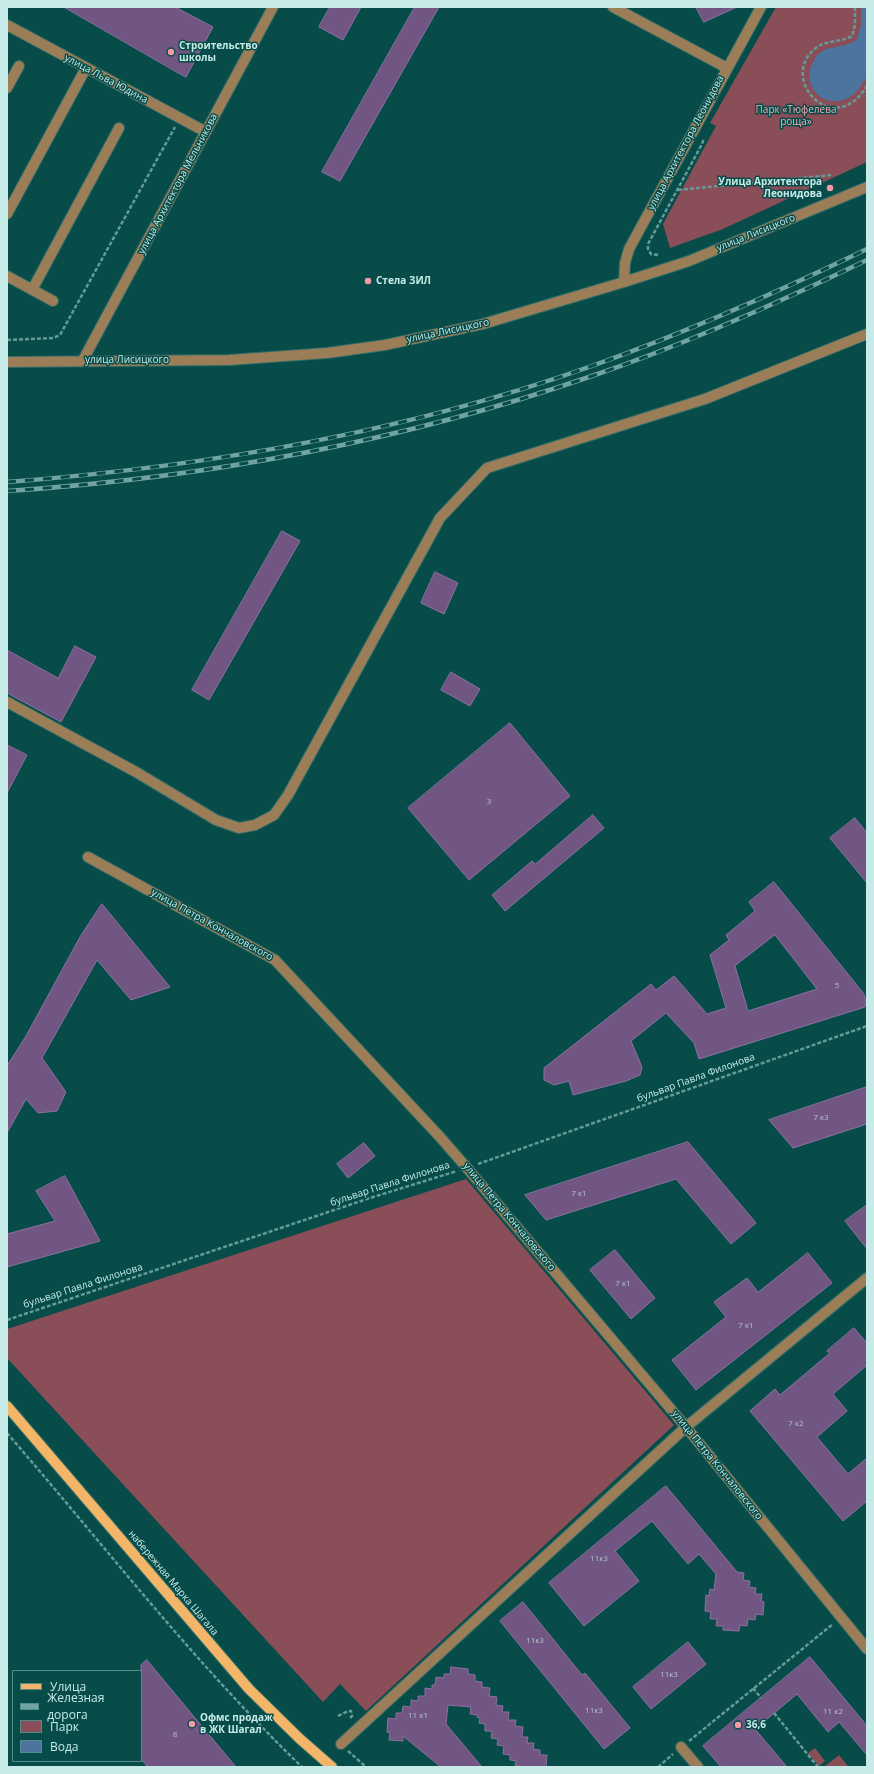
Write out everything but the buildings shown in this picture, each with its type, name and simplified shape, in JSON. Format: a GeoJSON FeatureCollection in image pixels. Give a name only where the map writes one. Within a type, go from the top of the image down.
{"type":"FeatureCollection","features":[{"type":"Feature","properties":{"kind":"main road","name":"набережная Марка Шагала"},"geometry":{"type":"LineString","coordinates":[[7,1406],[248,1689],[300,1739],[332,1767]]}},
{"type":"Feature","properties":{"kind":"street","name":"улица Архитектора Мельникова"},"geometry":{"type":"LineString","coordinates":[[83,360],[273,7]]}},
{"type":"Feature","properties":{"kind":"street"},"geometry":{"type":"LineString","coordinates":[[613,7],[727,68]]}},
{"type":"Feature","properties":{"kind":"street","name":"улица Архитектора Леонидова"},"geometry":{"type":"LineString","coordinates":[[624,282],[625,263],[629,249],[761,7]]}},
{"type":"Feature","properties":{"kind":"street","name":"улица Льва Юдина"},"geometry":{"type":"LineString","coordinates":[[7,25],[206,132]]}},
{"type":"Feature","properties":{"kind":"street"},"geometry":{"type":"LineString","coordinates":[[7,88],[19,66]]}},
{"type":"Feature","properties":{"kind":"street"},"geometry":{"type":"LineString","coordinates":[[7,214],[86,68]]}},
{"type":"Feature","properties":{"kind":"street"},"geometry":{"type":"LineString","coordinates":[[32,290],[119,128]]}},
{"type":"Feature","properties":{"kind":"street","name":"улица Лисицкого"},"geometry":{"type":"LineString","coordinates":[[7,362],[83,360],[229,360],[327,353],[385,345],[483,324],[689,261],[867,187]]}},
{"type":"Feature","properties":{"kind":"street"},"geometry":{"type":"LineString","coordinates":[[7,276],[53,301]]}},
{"type":"Feature","properties":{"kind":"street"},"geometry":{"type":"LineString","coordinates":[[7,702],[136,772],[216,820],[239,828],[255,825],[274,815],[288,795],[440,518],[487,468],[706,399],[867,334]]}},
{"type":"Feature","properties":{"kind":"street","name":"улица Петра Кончаловского"},"geometry":{"type":"LineString","coordinates":[[88,857],[275,960],[467,1168],[686,1427],[867,1649]]}},
{"type":"Feature","properties":{"kind":"street"},"geometry":{"type":"LineString","coordinates":[[341,1744],[686,1427],[867,1278]]}},
{"type":"Feature","properties":{"kind":"street"},"geometry":{"type":"LineString","coordinates":[[681,1748],[698,1767]]}},
{"type":"Feature","properties":{"kind":"path"},"geometry":{"type":"LineString","coordinates":[[855,7],[855,25],[852,36],[826,43],[812,52],[806,62],[804,79],[809,95],[819,104],[829,108],[839,108],[848,105],[857,99],[867,86]]}},
{"type":"Feature","properties":{"kind":"path"},"geometry":{"type":"LineString","coordinates":[[7,340],[53,338],[60,335],[180,118]]}},
{"type":"Feature","properties":{"kind":"path"},"geometry":{"type":"LineString","coordinates":[[677,190],[832,175]]}},
{"type":"Feature","properties":{"kind":"path","name":"бульвар Павла Филонова"},"geometry":{"type":"LineString","coordinates":[[7,1320],[362,1201],[467,1168],[867,1026]]}},
{"type":"Feature","properties":{"kind":"path"},"geometry":{"type":"LineString","coordinates":[[7,1433],[174,1631],[273,1740],[302,1767]]}},
{"type":"Feature","properties":{"kind":"path"},"geometry":{"type":"LineString","coordinates":[[658,1767],[841,1617]]}},
{"type":"Feature","properties":{"kind":"path"},"geometry":{"type":"LineString","coordinates":[[753,1688],[761,1698]]}},
{"type":"Feature","properties":{"kind":"path"},"geometry":{"type":"LineString","coordinates":[[774,1713],[818,1767]]}},
{"type":"Feature","properties":{"kind":"green space","name":"Парк «Тюфелева роща»"},"geometry":{"type":"Polygon","coordinates":[[[776,7],[867,7],[867,162],[723,229],[670,248],[663,224],[716,126],[710,123],[776,7]]]}},
{"type":"Feature","properties":{"kind":"green space"},"geometry":{"type":"Polygon","coordinates":[[[466,1179],[674,1425],[366,1711],[340,1684],[323,1702],[7,1358],[7,1329],[466,1179]]]}},
{"type":"Feature","properties":{"kind":"green space"},"geometry":{"type":"Polygon","coordinates":[[[815,1748],[825,1761],[819,1766],[808,1753],[815,1748]]]}},
{"type":"Feature","properties":{"kind":"green space"},"geometry":{"type":"Polygon","coordinates":[[[839,1755],[848,1766],[824,1767],[839,1755]]]}},
{"type":"Feature","properties":{"kind":"water"},"geometry":{"type":"Polygon","coordinates":[[[861,7],[867,7],[867,75],[852,96],[841,101],[831,101],[821,97],[814,90],[810,81],[810,69],[816,57],[820,53],[857,39],[861,25],[861,7]]]}},
{"type":"Feature","properties":{"kind":"railway"},"geometry":{"type":"LineString","coordinates":[[7,482],[155,467],[228,456],[302,444],[447,411],[518,390],[625,354],[764,297],[867,249]]}},
{"type":"Feature","properties":{"kind":"railway"},"geometry":{"type":"LineString","coordinates":[[7,491],[155,477],[228,466],[375,438],[447,420],[518,400],[589,377],[695,338],[867,260]]}},
{"type":"Feature","properties":{"kind":"place","name":"Строительство школы"},"geometry":{"type":"Point","coordinates":[171,52]}},
{"type":"Feature","properties":{"kind":"place","name":"Улица Архитектора Леонидова"},"geometry":{"type":"Point","coordinates":[830,188]}},
{"type":"Feature","properties":{"kind":"place","name":"Стела ЗИЛ"},"geometry":{"type":"Point","coordinates":[368,281]}},
{"type":"Feature","properties":{"kind":"place","name":"Офмс продаж в ЖК Шагал"},"geometry":{"type":"Point","coordinates":[192,1724]}},
{"type":"Feature","properties":{"kind":"place","name":"36,6"},"geometry":{"type":"Point","coordinates":[738,1725]}}]}
